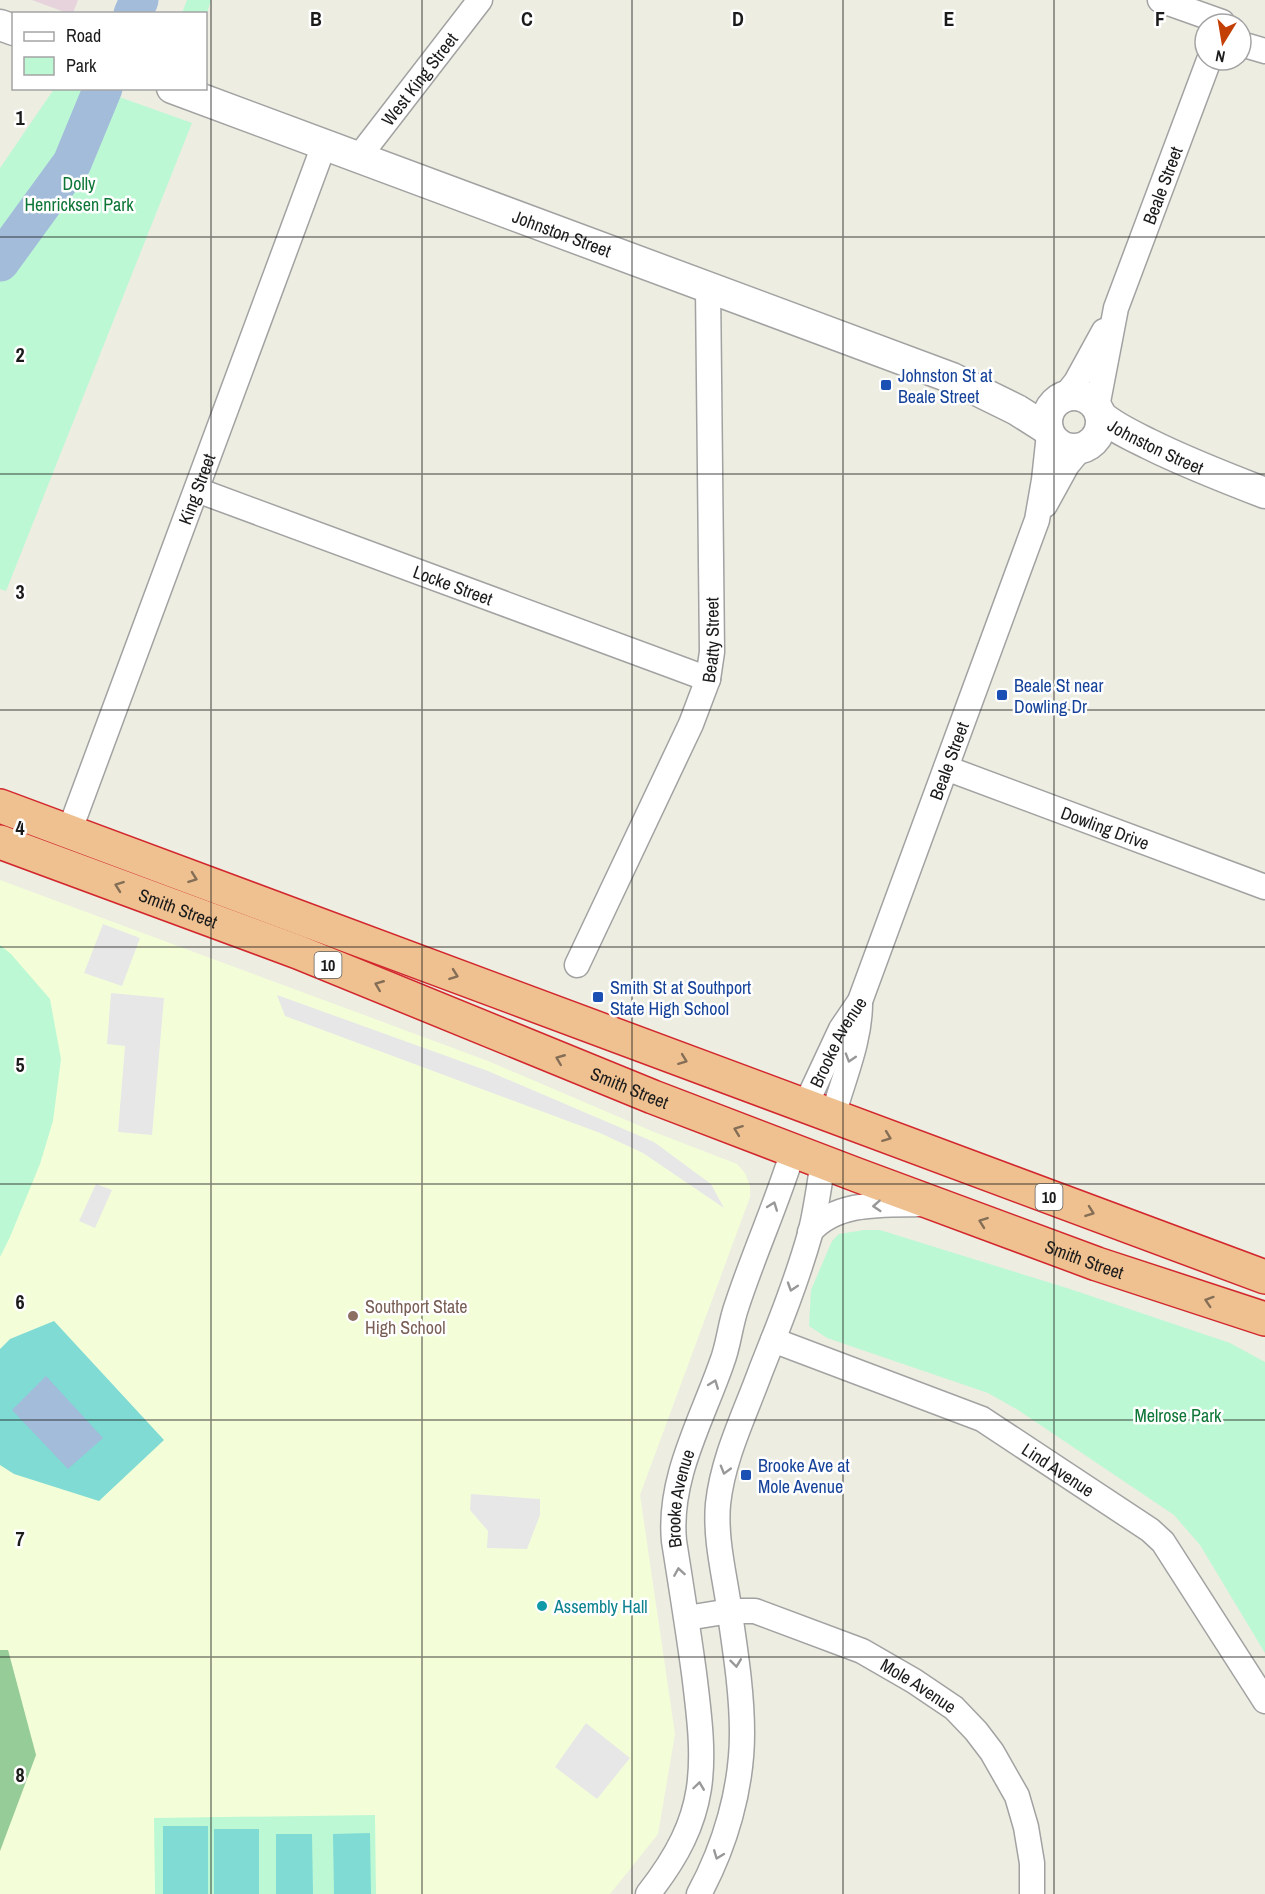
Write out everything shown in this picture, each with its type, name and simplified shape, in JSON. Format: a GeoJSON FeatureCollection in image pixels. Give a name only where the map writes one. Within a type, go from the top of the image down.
{"type":"FeatureCollection","features":[{"type":"Feature","properties":{"kind":"highway","name":"Smith Street"},"geometry":{"type":"LineString","coordinates":[[0,806],[1265,1277]]}},
{"type":"Feature","properties":{"kind":"highway","name":"Smith Street"},"geometry":{"type":"LineString","coordinates":[[0,842],[298,952],[653,1097],[823,1162],[1097,1264],[1265,1319]]}},
{"type":"Feature","properties":{"kind":"highway","name":"Brooke Avenue"},"geometry":{"type":"LineString","coordinates":[[793,1150],[819,1111]]}},
{"type":"Feature","properties":{"kind":"highway","name":"Brooke Avenue"},"geometry":{"type":"LineString","coordinates":[[819,1111],[823,1162]]}},
{"type":"Feature","properties":{"kind":"street","name":"West King Street"},"geometry":{"type":"LineString","coordinates":[[358,158],[480,0]]}},
{"type":"Feature","properties":{"kind":"street"},"geometry":{"type":"LineString","coordinates":[[1160,0],[1211,12]]}},
{"type":"Feature","properties":{"kind":"street","name":"Beale Street"},"geometry":{"type":"LineString","coordinates":[[1062,397],[1084,368],[1116,308],[1204,72]]}},
{"type":"Feature","properties":{"kind":"street","name":"Johnston Street"},"geometry":{"type":"LineString","coordinates":[[177,90],[952,378],[1017,410],[1048,431]]}},
{"type":"Feature","properties":{"kind":"street","name":"King Street"},"geometry":{"type":"LineString","coordinates":[[69,832],[324,146]]}},
{"type":"Feature","properties":{"kind":"street","name":"Beatty Street"},"geometry":{"type":"LineString","coordinates":[[577,965],[691,724],[708,679],[712,652],[708,287]]}},
{"type":"Feature","properties":{"kind":"street","name":"Beale Street"},"geometry":{"type":"LineString","coordinates":[[860,1001],[1037,520],[1067,465],[1092,429],[1116,308]]}},
{"type":"Feature","properties":{"kind":"street","name":"Johnston Street"},"geometry":{"type":"LineString","coordinates":[[952,378],[1011,393],[1036,397],[1062,397]]}},
{"type":"Feature","properties":{"kind":"street"},"geometry":{"type":"LineString","coordinates":[[1074,394],[1091,400],[1092,429],[1066,448],[1059,445],[1048,431],[1048,412],[1053,404],[1062,397],[1074,394]]}},
{"type":"Feature","properties":{"kind":"street","name":"Johnston Street"},"geometry":{"type":"LineString","coordinates":[[1092,429],[1122,448],[1212,473],[1265,493]]}},
{"type":"Feature","properties":{"kind":"street","name":"Beale Street"},"geometry":{"type":"LineString","coordinates":[[1037,520],[1044,480],[1048,431]]}},
{"type":"Feature","properties":{"kind":"street","name":"Locke Street"},"geometry":{"type":"LineString","coordinates":[[197,490],[708,679]]}},
{"type":"Feature","properties":{"kind":"street","name":"Dowling Drive"},"geometry":{"type":"LineString","coordinates":[[946,768],[1265,887]]}},
{"type":"Feature","properties":{"kind":"street","name":"Brooke Avenue"},"geometry":{"type":"LineString","coordinates":[[819,1111],[856,1040],[860,1001]]}},
{"type":"Feature","properties":{"kind":"street","name":"Brooke Avenue"},"geometry":{"type":"LineString","coordinates":[[648,1894],[682,1844],[698,1796],[702,1767],[702,1738],[673,1525],[675,1494],[691,1444],[725,1356],[736,1305],[793,1150]]}},
{"type":"Feature","properties":{"kind":"street","name":"Brooke Avenue"},"geometry":{"type":"LineString","coordinates":[[699,1894],[715,1862],[727,1828],[735,1798],[742,1752],[740,1695],[719,1542],[720,1491],[732,1445],[773,1340],[810,1232],[823,1162]]}},
{"type":"Feature","properties":{"kind":"street"},"geometry":{"type":"LineString","coordinates":[[810,1232],[821,1222],[850,1209],[873,1205],[936,1204]]}},
{"type":"Feature","properties":{"kind":"street","name":"Lind Avenue"},"geometry":{"type":"LineString","coordinates":[[773,1340],[982,1419],[1150,1530],[1163,1542],[1265,1701]]}},
{"type":"Feature","properties":{"kind":"street","name":"Mole Avenue"},"geometry":{"type":"LineString","coordinates":[[687,1618],[730,1611],[755,1611],[862,1651],[914,1680],[954,1708],[992,1752],[1017,1796],[1028,1836],[1032,1863],[1032,1894]]}},
{"type":"Feature","properties":{"kind":"shaded area"},"geometry":{"type":"Polygon","coordinates":[[[32,0],[78,0],[73,12],[65,12],[32,0]]]}},
{"type":"Feature","properties":{"kind":"shaded area","name":"Southport State High School"},"geometry":{"type":"Polygon","coordinates":[[[0,880],[488,1061],[654,1132],[737,1164],[745,1173],[750,1186],[750,1197],[640,1495],[675,1734],[658,1834],[610,1894],[0,1894],[0,1851],[36,1755],[8,1650],[0,1650],[0,880]]]}},
{"type":"Feature","properties":{"kind":"shaded area"},"geometry":{"type":"Polygon","coordinates":[[[103,924],[140,938],[122,986],[84,973],[103,924]]]}},
{"type":"Feature","properties":{"kind":"shaded area"},"geometry":{"type":"Polygon","coordinates":[[[111,993],[164,998],[152,1135],[118,1132],[125,1046],[107,1044],[111,993]]]}},
{"type":"Feature","properties":{"kind":"shaded area"},"geometry":{"type":"Polygon","coordinates":[[[277,995],[488,1071],[654,1142],[711,1184],[724,1208],[643,1153],[600,1133],[285,1016],[277,995]]]}},
{"type":"Feature","properties":{"kind":"shaded area"},"geometry":{"type":"Polygon","coordinates":[[[96,1184],[112,1190],[95,1228],[79,1221],[96,1184]]]}},
{"type":"Feature","properties":{"kind":"shaded area"},"geometry":{"type":"Polygon","coordinates":[[[54,1321],[164,1440],[99,1501],[14,1474],[0,1465],[0,1349],[10,1339],[54,1321]]]}},
{"type":"Feature","properties":{"kind":"shaded area"},"geometry":{"type":"Polygon","coordinates":[[[46,1376],[103,1438],[68,1469],[12,1410],[46,1376]]]}},
{"type":"Feature","properties":{"kind":"shaded area"},"geometry":{"type":"Polygon","coordinates":[[[471,1494],[540,1499],[540,1515],[527,1549],[487,1548],[488,1531],[470,1510],[471,1494]]]}},
{"type":"Feature","properties":{"kind":"shaded area"},"geometry":{"type":"Polygon","coordinates":[[[586,1723],[630,1758],[597,1799],[555,1767],[586,1723]]]}},
{"type":"Feature","properties":{"kind":"shaded area"},"geometry":{"type":"Polygon","coordinates":[[[163,1826],[208,1826],[208,1894],[163,1894],[163,1826]]]}},
{"type":"Feature","properties":{"kind":"shaded area"},"geometry":{"type":"Polygon","coordinates":[[[214,1829],[259,1829],[259,1894],[214,1894],[214,1829]]]}},
{"type":"Feature","properties":{"kind":"shaded area"},"geometry":{"type":"Polygon","coordinates":[[[370,1833],[371,1894],[334,1894],[333,1834],[370,1833]]]}},
{"type":"Feature","properties":{"kind":"shaded area"},"geometry":{"type":"Polygon","coordinates":[[[276,1834],[312,1834],[313,1894],[276,1894],[276,1834]]]}},
{"type":"Feature","properties":{"kind":"green space"},"geometry":{"type":"Polygon","coordinates":[[[187,0],[211,0],[207,13],[182,12],[187,0]]]}},
{"type":"Feature","properties":{"kind":"green space","name":"Dolly Henricksen Park"},"geometry":{"type":"Polygon","coordinates":[[[53,90],[100,90],[192,123],[6,591],[0,589],[0,168],[53,90]]]}},
{"type":"Feature","properties":{"kind":"green space"},"geometry":{"type":"Polygon","coordinates":[[[0,945],[11,954],[50,999],[61,1059],[53,1121],[40,1164],[0,1257],[0,945]]]}},
{"type":"Feature","properties":{"kind":"green space","name":"Melrose Park"},"geometry":{"type":"Polygon","coordinates":[[[880,1230],[1070,1289],[1230,1343],[1265,1362],[1265,1653],[1200,1545],[1174,1515],[1018,1410],[988,1393],[827,1338],[809,1326],[811,1290],[832,1241],[839,1234],[880,1230]]]}},
{"type":"Feature","properties":{"kind":"green space"},"geometry":{"type":"Polygon","coordinates":[[[0,1650],[8,1650],[36,1755],[0,1851],[0,1650]]]}},
{"type":"Feature","properties":{"kind":"green space"},"geometry":{"type":"Polygon","coordinates":[[[375,1815],[376,1894],[155,1894],[154,1818],[375,1815]]]}},
{"type":"Feature","properties":{"kind":"waterway"},"geometry":{"type":"LineString","coordinates":[[134,12],[139,0]]}},
{"type":"Feature","properties":{"kind":"waterway"},"geometry":{"type":"LineString","coordinates":[[0,262],[72,163],[102,90]]}},
{"type":"Feature","properties":{"kind":"place","name":"Johnston St at Beale Street"},"geometry":{"type":"Point","coordinates":[886,385]}},
{"type":"Feature","properties":{"kind":"place","name":"Beale St near Dowling Dr"},"geometry":{"type":"Point","coordinates":[1002,695]}},
{"type":"Feature","properties":{"kind":"place","name":"Smith St at Southport State High School"},"geometry":{"type":"Point","coordinates":[598,997]}},
{"type":"Feature","properties":{"kind":"place","name":"Southport State High School"},"geometry":{"type":"Point","coordinates":[353,1316]}},
{"type":"Feature","properties":{"kind":"place","name":"Brooke Ave at Mole Avenue"},"geometry":{"type":"Point","coordinates":[746,1475]}},
{"type":"Feature","properties":{"kind":"place","name":"Assembly Hall"},"geometry":{"type":"Point","coordinates":[542,1606]}}]}
